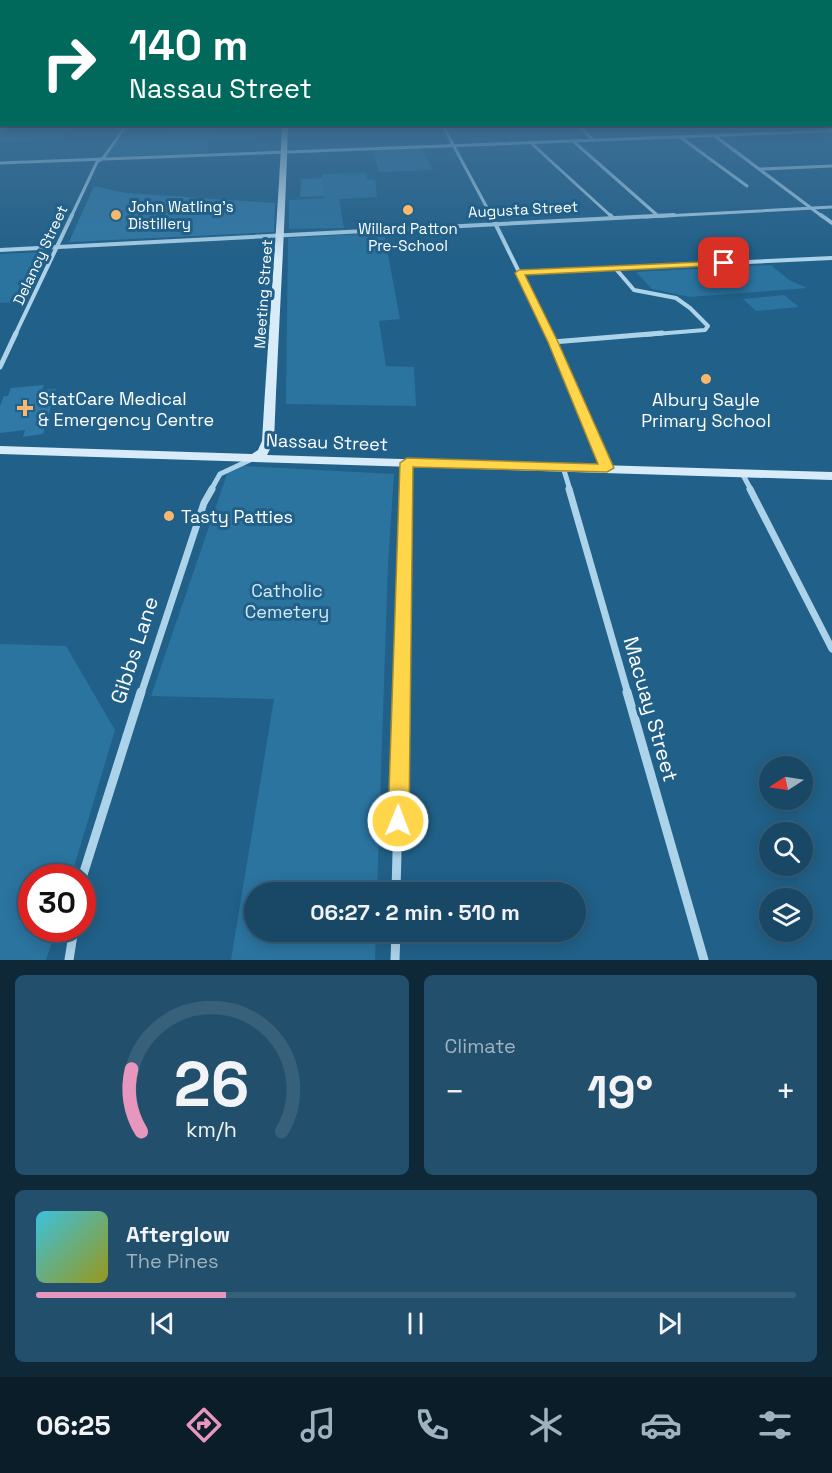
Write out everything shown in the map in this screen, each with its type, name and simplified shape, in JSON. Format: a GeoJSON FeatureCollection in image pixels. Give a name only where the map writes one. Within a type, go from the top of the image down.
{"type":"FeatureCollection","features":[{"type":"Feature","properties":{"kind":"street","name":"Delancy Street"},"geometry":{"type":"LineString","coordinates":[[0,367],[93,171]]}},
{"type":"Feature","properties":{"kind":"street","name":"Meeting Street"},"geometry":{"type":"LineString","coordinates":[[254,458],[263,452],[268,441],[283,171]]}},
{"type":"Feature","properties":{"kind":"street"},"geometry":{"type":"LineString","coordinates":[[466,171],[495,222],[553,342],[607,468]]}},
{"type":"Feature","properties":{"kind":"street"},"geometry":{"type":"LineString","coordinates":[[562,171],[612,217]]}},
{"type":"Feature","properties":{"kind":"street"},"geometry":{"type":"LineString","coordinates":[[607,171],[658,215]]}},
{"type":"Feature","properties":{"kind":"street"},"geometry":{"type":"LineString","coordinates":[[726,171],[747,186]]}},
{"type":"Feature","properties":{"kind":"street"},"geometry":{"type":"LineString","coordinates":[[762,171],[832,223]]}},
{"type":"Feature","properties":{"kind":"street","name":"Augusta Street"},"geometry":{"type":"LineString","coordinates":[[0,250],[495,222],[832,207]]}},
{"type":"Feature","properties":{"kind":"street"},"geometry":{"type":"LineString","coordinates":[[519,273],[832,258]]}},
{"type":"Feature","properties":{"kind":"street"},"geometry":{"type":"LineString","coordinates":[[553,342],[705,330],[708,326],[687,303],[670,295],[634,290],[616,269]]}},
{"type":"Feature","properties":{"kind":"street","name":"Nassau Street"},"geometry":{"type":"LineString","coordinates":[[0,450],[832,476]]}},
{"type":"Feature","properties":{"kind":"street","name":"Gibbs Lane"},"geometry":{"type":"LineString","coordinates":[[86,864],[163,623],[204,503],[220,474],[254,458]]}},
{"type":"Feature","properties":{"kind":"street"},"geometry":{"type":"LineString","coordinates":[[396,882],[407,463]]}},
{"type":"Feature","properties":{"kind":"street","name":"Macuay Street"},"geometry":{"type":"LineString","coordinates":[[563,467],[704,960]]}},
{"type":"Feature","properties":{"kind":"street"},"geometry":{"type":"LineString","coordinates":[[742,473],[832,649]]}},
{"type":"Feature","properties":{"kind":"street"},"geometry":{"type":"LineString","coordinates":[[69,960],[72,942]]}},
{"type":"Feature","properties":{"kind":"street"},"geometry":{"type":"LineString","coordinates":[[395,960],[396,942]]}},
{"type":"Feature","properties":{"kind":"green space"},"geometry":{"type":"Polygon","coordinates":[[[367,173],[367,179],[375,180],[377,197],[339,199],[344,228],[289,229],[289,200],[324,198],[322,174],[367,173]]]}},
{"type":"Feature","properties":{"kind":"green space"},"geometry":{"type":"Polygon","coordinates":[[[384,233],[400,319],[379,321],[386,366],[414,367],[416,406],[286,404],[288,238],[384,233]]]}},
{"type":"Feature","properties":{"kind":"green space"},"geometry":{"type":"Polygon","coordinates":[[[48,252],[21,302],[0,303],[0,254],[48,252]]]}},
{"type":"Feature","properties":{"kind":"green space"},"geometry":{"type":"Polygon","coordinates":[[[771,265],[789,280],[807,288],[690,297],[652,289],[636,272],[771,265]]]}},
{"type":"Feature","properties":{"kind":"green space"},"geometry":{"type":"Polygon","coordinates":[[[784,295],[799,307],[756,311],[743,299],[784,295]]]}},
{"type":"Feature","properties":{"kind":"green space","name":"Catholic Cemetery"},"geometry":{"type":"Polygon","coordinates":[[[243,466],[394,474],[388,564],[377,882],[244,882],[244,942],[376,942],[375,960],[231,960],[274,699],[151,696],[227,474],[243,466]]]}},
{"type":"Feature","properties":{"kind":"green space"},"geometry":{"type":"Polygon","coordinates":[[[0,644],[66,646],[115,730],[75,864],[18,864],[18,942],[52,942],[46,960],[0,960],[0,644]]]}},
{"type":"Feature","properties":{"kind":"building"},"geometry":{"type":"Polygon","coordinates":[[[322,178],[324,196],[300,197],[301,179],[322,178]]]}},
{"type":"Feature","properties":{"kind":"building","name":"John Watling's Distillery"},"geometry":{"type":"Polygon","coordinates":[[[94,186],[126,193],[275,203],[274,232],[69,242],[94,186]]]}},
{"type":"Feature","properties":{"kind":"building","name":"StatCare Medical & Emergency Centre"},"geometry":{"type":"Polygon","coordinates":[[[44,385],[42,390],[56,389],[43,434],[23,437],[25,430],[0,433],[0,406],[4,396],[8,396],[11,388],[44,385]]]}},
{"type":"Feature","properties":{"kind":"place","name":"Willard Patton Pre-School"},"geometry":{"type":"Point","coordinates":[408,210]}},
{"type":"Feature","properties":{"kind":"place","name":"John Watling's Distillery"},"geometry":{"type":"Point","coordinates":[116,215]}},
{"type":"Feature","properties":{"kind":"place","name":"Albury Sayle Primary School"},"geometry":{"type":"Point","coordinates":[706,379]}},
{"type":"Feature","properties":{"kind":"place","name":"StatCare Medical & Emergency Centre"},"geometry":{"type":"Point","coordinates":[25,408]}},
{"type":"Feature","properties":{"kind":"place","name":"Tasty Patties"},"geometry":{"type":"Point","coordinates":[169,516]}},
{"type":"Feature","properties":{"kind":"route"},"geometry":{"type":"LineString","coordinates":[[398,821],[407,463],[607,468],[553,342],[519,273],[724,263]]}}]}
